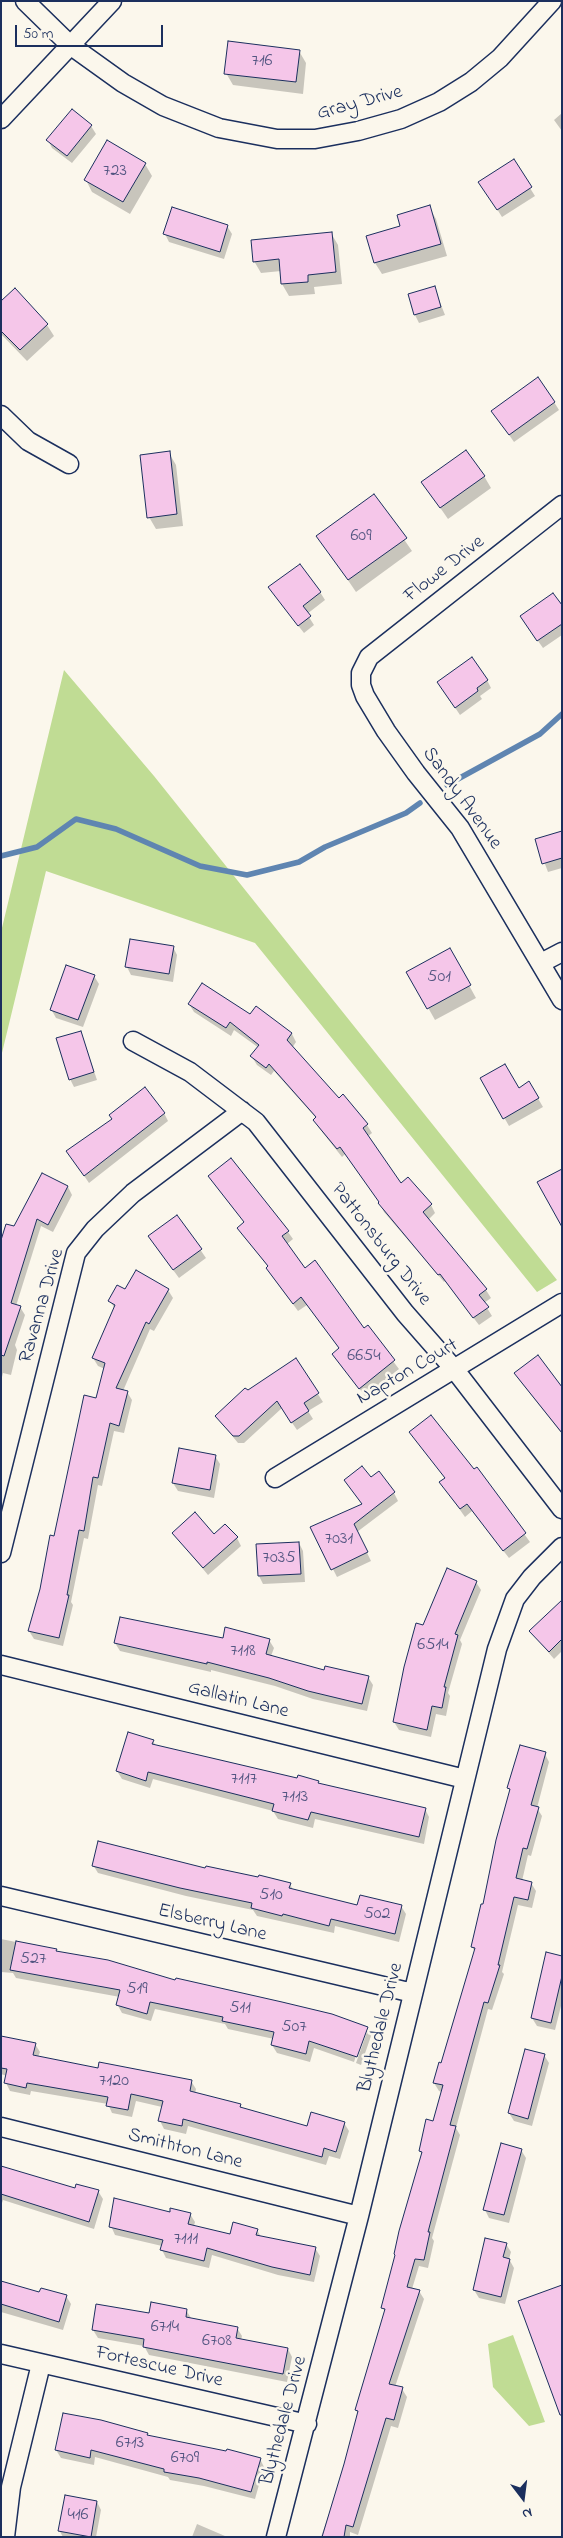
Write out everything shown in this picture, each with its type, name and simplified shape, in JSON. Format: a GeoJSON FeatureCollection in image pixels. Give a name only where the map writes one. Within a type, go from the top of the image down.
{"type":"FeatureCollection","features":[{"type":"Feature","properties":{"kind":"street","name":"Gray Drive"},"geometry":{"type":"LineString","coordinates":[[25,1],[70,45],[123,83],[183,115],[220,128],[258,137],[315,138],[367,129],[401,118],[439,102],[471,82],[500,58],[552,1]]}},
{"type":"Feature","properties":{"kind":"street"},"geometry":{"type":"LineString","coordinates":[[1,119],[112,1]]}},
{"type":"Feature","properties":{"kind":"street"},"geometry":{"type":"LineString","coordinates":[[1,415],[28,441],[69,464]]}},
{"type":"Feature","properties":{"kind":"street","name":"Flowe Drive"},"geometry":{"type":"LineString","coordinates":[[361,673],[369,657],[562,504]]}},
{"type":"Feature","properties":{"kind":"street","name":"Sandy Avenue"},"geometry":{"type":"LineString","coordinates":[[361,673],[361,685],[386,731],[416,773],[460,828],[562,1000]]}},
{"type":"Feature","properties":{"kind":"street"},"geometry":{"type":"LineString","coordinates":[[541,964],[562,952]]}},
{"type":"Feature","properties":{"kind":"street","name":"Pattonsburg Drive"},"geometry":{"type":"LineString","coordinates":[[133,1041],[190,1072],[256,1122],[405,1313],[455,1370],[562,1509]]}},
{"type":"Feature","properties":{"kind":"street","name":"Ravanna Drive"},"geometry":{"type":"LineString","coordinates":[[1,1553],[76,1253],[95,1228],[133,1193],[242,1111]]}},
{"type":"Feature","properties":{"kind":"street","name":"Napton Court"},"geometry":{"type":"LineString","coordinates":[[275,1478],[562,1303]]}},
{"type":"Feature","properties":{"kind":"street","name":"Blythedale Drive"},"geometry":{"type":"LineString","coordinates":[[276,2537],[307,2424],[465,1779],[508,1613],[515,1599],[532,1577],[562,1547]]}},
{"type":"Feature","properties":{"kind":"street","name":"Gallatin Lane"},"geometry":{"type":"LineString","coordinates":[[1,1665],[465,1779]]}},
{"type":"Feature","properties":{"kind":"street","name":"Elsberry Lane"},"geometry":{"type":"LineString","coordinates":[[1,1896],[413,1993]]}},
{"type":"Feature","properties":{"kind":"street","name":"Smithton Lane"},"geometry":{"type":"LineString","coordinates":[[1,2127],[359,2216]]}},
{"type":"Feature","properties":{"kind":"street","name":"Fortescue Drive"},"geometry":{"type":"LineString","coordinates":[[1,2354],[307,2424]]}},
{"type":"Feature","properties":{"kind":"street"},"geometry":{"type":"LineString","coordinates":[[5,2537],[11,2487],[41,2364]]}},
{"type":"Feature","properties":{"kind":"green space"},"geometry":{"type":"Polygon","coordinates":[[[64,670],[154,776],[557,1280],[537,1292],[255,943],[46,871],[1,1057],[1,932],[64,670]]]}},
{"type":"Feature","properties":{"kind":"green space"},"geometry":{"type":"Polygon","coordinates":[[[513,2335],[545,2422],[529,2426],[493,2387],[488,2344],[513,2335]]]}},
{"type":"Feature","properties":{"kind":"building"},"geometry":{"type":"Polygon","coordinates":[[[228,41],[300,50],[296,82],[224,74],[228,41]]]}},
{"type":"Feature","properties":{"kind":"building"},"geometry":{"type":"Polygon","coordinates":[[[72,109],[92,125],[67,156],[46,140],[72,109]]]}},
{"type":"Feature","properties":{"kind":"building"},"geometry":{"type":"Polygon","coordinates":[[[107,140],[146,163],[123,202],[84,180],[107,140]]]}},
{"type":"Feature","properties":{"kind":"building"},"geometry":{"type":"Polygon","coordinates":[[[514,159],[532,187],[497,210],[478,182],[514,159]]]}},
{"type":"Feature","properties":{"kind":"building"},"geometry":{"type":"Polygon","coordinates":[[[430,205],[441,244],[374,263],[366,236],[400,226],[397,215],[430,205]]]}},
{"type":"Feature","properties":{"kind":"building"},"geometry":{"type":"Polygon","coordinates":[[[172,207],[228,225],[220,252],[163,234],[172,207]]]}},
{"type":"Feature","properties":{"kind":"building"},"geometry":{"type":"Polygon","coordinates":[[[332,232],[336,272],[308,275],[308,282],[281,284],[279,259],[253,262],[251,240],[332,232]]]}},
{"type":"Feature","properties":{"kind":"building"},"geometry":{"type":"Polygon","coordinates":[[[435,286],[441,307],[414,315],[408,294],[435,286]]]}},
{"type":"Feature","properties":{"kind":"building"},"geometry":{"type":"Polygon","coordinates":[[[15,288],[48,324],[20,350],[1,331],[1,301],[15,288]]]}},
{"type":"Feature","properties":{"kind":"building"},"geometry":{"type":"Polygon","coordinates":[[[538,377],[555,402],[509,435],[491,411],[538,377]]]}},
{"type":"Feature","properties":{"kind":"building"},"geometry":{"type":"Polygon","coordinates":[[[466,450],[485,476],[440,508],[421,482],[466,450]]]}},
{"type":"Feature","properties":{"kind":"building"},"geometry":{"type":"Polygon","coordinates":[[[170,451],[177,514],[147,518],[140,455],[170,451]]]}},
{"type":"Feature","properties":{"kind":"building"},"geometry":{"type":"Polygon","coordinates":[[[374,494],[407,538],[348,580],[316,536],[374,494]]]}},
{"type":"Feature","properties":{"kind":"building"},"geometry":{"type":"Polygon","coordinates":[[[300,564],[321,592],[303,606],[311,616],[298,626],[268,587],[300,564]]]}},
{"type":"Feature","properties":{"kind":"building"},"geometry":{"type":"Polygon","coordinates":[[[553,593],[562,605],[562,624],[537,641],[520,616],[553,593]]]}},
{"type":"Feature","properties":{"kind":"building"},"geometry":{"type":"Polygon","coordinates":[[[472,657],[488,680],[477,688],[478,691],[455,708],[437,682],[472,657]]]}},
{"type":"Feature","properties":{"kind":"building"},"geometry":{"type":"Polygon","coordinates":[[[562,831],[562,858],[542,864],[535,839],[562,831]]]}},
{"type":"Feature","properties":{"kind":"building"},"geometry":{"type":"Polygon","coordinates":[[[130,939],[174,946],[169,974],[125,967],[130,939]]]}},
{"type":"Feature","properties":{"kind":"building"},"geometry":{"type":"Polygon","coordinates":[[[450,948],[471,985],[427,1009],[406,972],[450,948]]]}},
{"type":"Feature","properties":{"kind":"building"},"geometry":{"type":"Polygon","coordinates":[[[66,965],[95,975],[78,1020],[50,1010],[66,965]]]}},
{"type":"Feature","properties":{"kind":"building"},"geometry":{"type":"Polygon","coordinates":[[[202,983],[250,1014],[256,1006],[292,1033],[287,1040],[339,1098],[343,1094],[368,1124],[363,1128],[401,1183],[408,1177],[432,1204],[423,1212],[487,1289],[479,1295],[489,1307],[473,1318],[440,1274],[438,1275],[378,1203],[340,1147],[337,1149],[313,1120],[316,1117],[269,1064],[266,1068],[250,1056],[259,1045],[230,1022],[226,1028],[188,1004],[202,983]]]}},
{"type":"Feature","properties":{"kind":"building"},"geometry":{"type":"Polygon","coordinates":[[[81,1031],[94,1072],[69,1080],[56,1038],[81,1031]]]}},
{"type":"Feature","properties":{"kind":"building"},"geometry":{"type":"Polygon","coordinates":[[[505,1064],[519,1088],[529,1081],[539,1098],[503,1119],[480,1078],[505,1064]]]}},
{"type":"Feature","properties":{"kind":"building"},"geometry":{"type":"Polygon","coordinates":[[[145,1087],[165,1113],[84,1176],[66,1151],[112,1119],[109,1115],[145,1087]]]}},
{"type":"Feature","properties":{"kind":"building"},"geometry":{"type":"Polygon","coordinates":[[[231,1158],[289,1231],[282,1236],[305,1268],[315,1260],[364,1328],[368,1325],[395,1360],[359,1389],[332,1354],[339,1348],[301,1297],[293,1304],[266,1268],[268,1266],[237,1228],[244,1222],[208,1176],[231,1158]]]}},
{"type":"Feature","properties":{"kind":"building"},"geometry":{"type":"Polygon","coordinates":[[[562,1169],[562,1227],[537,1182],[562,1169]]]}},
{"type":"Feature","properties":{"kind":"building"},"geometry":{"type":"Polygon","coordinates":[[[42,1173],[68,1186],[48,1225],[37,1219],[11,1303],[21,1306],[4,1356],[1,1355],[1,1240],[6,1224],[14,1226],[42,1173]]]}},
{"type":"Feature","properties":{"kind":"building"},"geometry":{"type":"Polygon","coordinates":[[[177,1215],[202,1249],[173,1270],[148,1236],[177,1215]]]}},
{"type":"Feature","properties":{"kind":"building"},"geometry":{"type":"Polygon","coordinates":[[[136,1270],[169,1289],[149,1324],[146,1322],[116,1388],[128,1391],[119,1426],[110,1423],[98,1478],[93,1477],[84,1531],[79,1530],[67,1595],[69,1595],[59,1638],[28,1631],[40,1589],[50,1535],[54,1536],[84,1395],[96,1398],[105,1363],[92,1358],[115,1305],[108,1301],[117,1285],[125,1289],[136,1270]]]}},
{"type":"Feature","properties":{"kind":"building"},"geometry":{"type":"Polygon","coordinates":[[[538,1355],[562,1387],[562,1433],[514,1373],[538,1355]]]}},
{"type":"Feature","properties":{"kind":"building"},"geometry":{"type":"Polygon","coordinates":[[[296,1358],[319,1393],[304,1403],[309,1411],[291,1423],[277,1401],[239,1436],[233,1436],[215,1416],[245,1388],[248,1390],[296,1358]]]}},
{"type":"Feature","properties":{"kind":"building"},"geometry":{"type":"Polygon","coordinates":[[[431,1415],[474,1469],[477,1467],[526,1533],[503,1551],[467,1504],[460,1509],[439,1482],[445,1478],[409,1432],[431,1415]]]}},
{"type":"Feature","properties":{"kind":"building"},"geometry":{"type":"Polygon","coordinates":[[[179,1448],[216,1455],[210,1490],[172,1483],[179,1448]]]}},
{"type":"Feature","properties":{"kind":"building"},"geometry":{"type":"Polygon","coordinates":[[[362,1466],[371,1477],[379,1471],[395,1492],[354,1524],[368,1552],[331,1570],[310,1527],[362,1504],[344,1480],[362,1466]]]}},
{"type":"Feature","properties":{"kind":"building"},"geometry":{"type":"Polygon","coordinates":[[[195,1512],[214,1534],[225,1524],[238,1537],[203,1568],[172,1533],[195,1512]]]}},
{"type":"Feature","properties":{"kind":"building"},"geometry":{"type":"Polygon","coordinates":[[[299,1542],[301,1574],[258,1576],[256,1544],[299,1542]]]}},
{"type":"Feature","properties":{"kind":"building"},"geometry":{"type":"Polygon","coordinates":[[[447,1568],[477,1581],[455,1634],[458,1635],[444,1687],[446,1687],[442,1708],[432,1706],[427,1730],[393,1722],[404,1667],[416,1623],[423,1625],[447,1568]]]}},
{"type":"Feature","properties":{"kind":"building"},"geometry":{"type":"Polygon","coordinates":[[[562,1600],[562,1639],[549,1652],[529,1631],[562,1600]]]}},
{"type":"Feature","properties":{"kind":"building"},"geometry":{"type":"Polygon","coordinates":[[[120,1617],[223,1638],[225,1627],[270,1639],[266,1654],[324,1670],[325,1666],[369,1676],[362,1704],[308,1691],[269,1678],[207,1662],[207,1664],[114,1643],[120,1617]]]}},
{"type":"Feature","properties":{"kind":"building"},"geometry":{"type":"Polygon","coordinates":[[[128,1732],[154,1740],[152,1744],[297,1778],[298,1775],[319,1781],[318,1783],[426,1808],[419,1837],[311,1812],[308,1820],[272,1811],[274,1804],[148,1772],[146,1781],[116,1771],[128,1732]]]}},
{"type":"Feature","properties":{"kind":"building"},"geometry":{"type":"Polygon","coordinates":[[[520,1745],[546,1752],[531,1805],[539,1807],[527,1849],[523,1848],[516,1878],[532,1882],[528,1900],[514,1897],[498,1965],[500,1965],[488,2003],[484,2002],[450,2125],[456,2126],[428,2232],[430,2232],[424,2260],[415,2259],[407,2287],[420,2290],[389,2384],[403,2387],[394,2420],[386,2418],[353,2527],[346,2525],[344,2537],[322,2537],[358,2411],[355,2410],[385,2309],[381,2308],[395,2255],[399,2231],[422,2152],[419,2151],[426,2119],[433,2121],[443,2085],[433,2083],[439,2062],[441,2063],[475,1948],[471,1947],[510,1789],[507,1788],[520,1745]]]}},
{"type":"Feature","properties":{"kind":"building"},"geometry":{"type":"Polygon","coordinates":[[[98,1841],[205,1868],[206,1866],[258,1877],[259,1875],[291,1883],[289,1888],[357,1905],[360,1895],[402,1905],[395,1934],[331,1919],[329,1926],[283,1914],[282,1916],[251,1908],[252,1903],[180,1888],[92,1866],[98,1841]]]}},
{"type":"Feature","properties":{"kind":"building"},"geometry":{"type":"Polygon","coordinates":[[[16,1941],[57,1949],[56,1951],[108,1960],[175,1980],[176,1978],[332,2014],[368,2027],[357,2057],[309,2041],[306,2054],[271,2045],[274,2032],[222,2021],[223,2017],[150,2002],[147,2014],[116,2005],[120,1990],[10,1970],[16,1941]]]}},
{"type":"Feature","properties":{"kind":"building"},"geometry":{"type":"Polygon","coordinates":[[[546,1952],[562,1956],[562,1976],[551,2023],[531,2018],[546,1952]]]}},
{"type":"Feature","properties":{"kind":"building"},"geometry":{"type":"Polygon","coordinates":[[[1,2036],[36,2043],[33,2055],[98,2068],[99,2062],[192,2080],[190,2091],[241,2104],[240,2107],[307,2126],[311,2112],[345,2122],[336,2152],[324,2148],[322,2157],[183,2119],[182,2126],[158,2121],[163,2101],[131,2094],[128,2110],[106,2106],[108,2097],[27,2083],[26,2088],[4,2083],[7,2069],[1,2068],[1,2036]]]}},
{"type":"Feature","properties":{"kind":"building"},"geometry":{"type":"Polygon","coordinates":[[[525,2049],[545,2054],[528,2119],[508,2113],[525,2049]]]}},
{"type":"Feature","properties":{"kind":"building"},"geometry":{"type":"Polygon","coordinates":[[[501,2143],[522,2149],[504,2215],[483,2210],[501,2143]]]}},
{"type":"Feature","properties":{"kind":"building"},"geometry":{"type":"Polygon","coordinates":[[[1,2166],[75,2188],[76,2184],[99,2190],[89,2222],[1,2194],[1,2166]]]}},
{"type":"Feature","properties":{"kind":"building"},"geometry":{"type":"Polygon","coordinates":[[[114,2198],[170,2212],[170,2208],[191,2213],[188,2224],[230,2234],[233,2222],[258,2229],[256,2235],[316,2247],[310,2275],[272,2267],[207,2248],[204,2261],[160,2250],[163,2240],[109,2227],[114,2198]]]}},
{"type":"Feature","properties":{"kind":"building"},"geometry":{"type":"Polygon","coordinates":[[[485,2238],[507,2243],[503,2257],[510,2259],[501,2297],[473,2290],[485,2238]]]}},
{"type":"Feature","properties":{"kind":"building"},"geometry":{"type":"Polygon","coordinates":[[[1,2281],[39,2292],[41,2288],[67,2295],[59,2322],[1,2304],[1,2281]]]}},
{"type":"Feature","properties":{"kind":"building"},"geometry":{"type":"Polygon","coordinates":[[[562,2285],[562,2415],[560,2415],[518,2301],[562,2285]]]}},
{"type":"Feature","properties":{"kind":"building"},"geometry":{"type":"Polygon","coordinates":[[[151,2302],[187,2309],[186,2317],[238,2327],[236,2338],[288,2348],[283,2374],[143,2347],[144,2339],[92,2330],[96,2304],[149,2313],[151,2302]]]}},
{"type":"Feature","properties":{"kind":"building"},"geometry":{"type":"Polygon","coordinates":[[[63,2413],[101,2420],[148,2433],[147,2435],[226,2451],[227,2449],[261,2458],[251,2492],[199,2478],[164,2472],[164,2469],[91,2450],[90,2458],[55,2450],[63,2413]]]}},
{"type":"Feature","properties":{"kind":"building"},"geometry":{"type":"Polygon","coordinates":[[[65,2495],[97,2501],[91,2537],[58,2531],[65,2495]]]}},
{"type":"Feature","properties":{"kind":"waterway"},"geometry":{"type":"LineString","coordinates":[[447,785],[540,734],[562,714]]}},
{"type":"Feature","properties":{"kind":"waterway"},"geometry":{"type":"LineString","coordinates":[[1,856],[37,847],[76,819],[116,829],[200,866],[247,875],[299,862],[325,847],[406,813],[420,803]]}}]}
